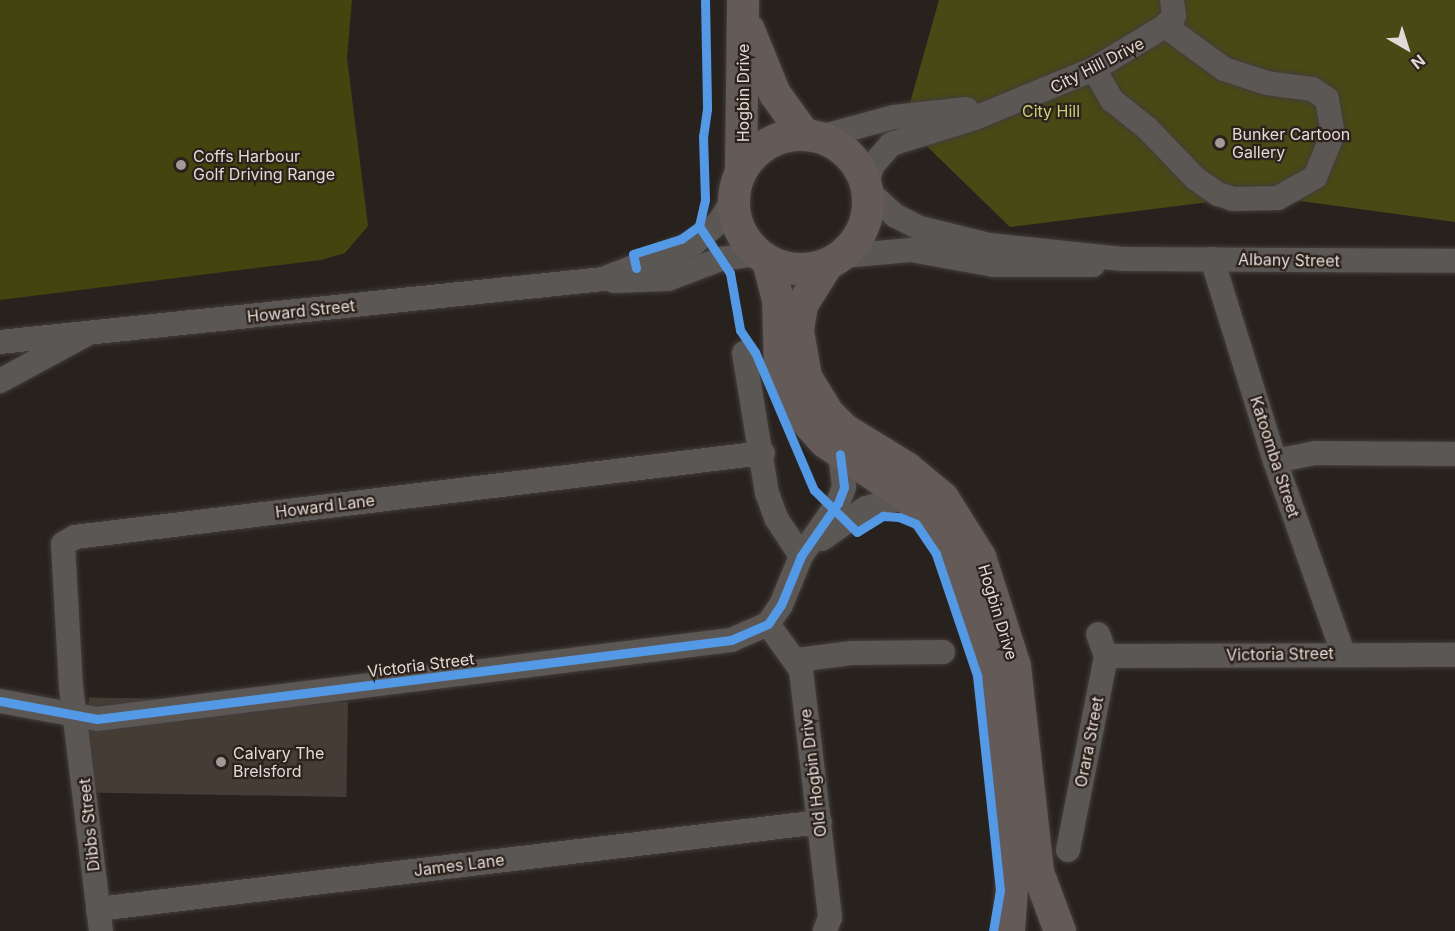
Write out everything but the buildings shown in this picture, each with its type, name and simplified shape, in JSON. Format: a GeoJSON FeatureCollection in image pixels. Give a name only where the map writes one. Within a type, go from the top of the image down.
{"type":"FeatureCollection","features":[{"type":"Feature","properties":{"kind":"main road","name":"Hogbin Drive"},"geometry":{"type":"LineString","coordinates":[[744,7],[775,94],[812,136]]}},
{"type":"Feature","properties":{"kind":"main road","name":"Hogbin Drive"},"geometry":{"type":"LineString","coordinates":[[737,185],[744,7]]}},
{"type":"Feature","properties":{"kind":"main road"},"geometry":{"type":"LineString","coordinates":[[812,136],[841,147],[857,163],[868,188],[864,228],[835,260],[797,269],[763,258],[735,219],[737,185],[767,144],[812,136]]}},
{"type":"Feature","properties":{"kind":"main road","name":"Hogbin Drive"},"geometry":{"type":"LineString","coordinates":[[763,258],[778,300],[777,344],[785,390],[811,429],[840,454],[907,497],[949,545],[984,633],[1012,846],[1009,931]]}},
{"type":"Feature","properties":{"kind":"main road","name":"Hogbin Drive"},"geometry":{"type":"LineString","coordinates":[[835,260],[802,305],[798,331],[806,376],[828,413],[845,430],[907,468],[943,498],[980,557],[1015,666],[1038,872],[1060,931]]}},
{"type":"Feature","properties":{"kind":"street","name":"City Hill Drive"},"geometry":{"type":"LineString","coordinates":[[868,188],[872,166],[891,144],[998,108],[1094,69],[1170,14]]}},
{"type":"Feature","properties":{"kind":"street"},"geometry":{"type":"LineString","coordinates":[[1094,69],[1112,100],[1147,128],[1195,178],[1218,194],[1233,199],[1278,198],[1315,177],[1333,134],[1327,99],[1312,89],[1267,83],[1224,69],[1170,14]]}},
{"type":"Feature","properties":{"kind":"street","name":"City Hill Drive"},"geometry":{"type":"LineString","coordinates":[[812,136],[926,111],[998,108]]}},
{"type":"Feature","properties":{"kind":"street","name":"Howard Street"},"geometry":{"type":"LineString","coordinates":[[603,279],[693,244],[719,222],[737,185]]}},
{"type":"Feature","properties":{"kind":"street","name":"Albany Street"},"geometry":{"type":"LineString","coordinates":[[868,188],[896,216],[947,236],[989,245],[1122,259],[1455,261]]}},
{"type":"Feature","properties":{"kind":"street","name":"Albany Street"},"geometry":{"type":"LineString","coordinates":[[835,260],[910,250],[994,265],[1083,268],[1122,259]]}},
{"type":"Feature","properties":{"kind":"street","name":"Howard Street"},"geometry":{"type":"LineString","coordinates":[[0,342],[603,279],[645,283],[721,259],[763,258]]}},
{"type":"Feature","properties":{"kind":"street","name":"Katoomba Street"},"geometry":{"type":"LineString","coordinates":[[1212,259],[1275,461],[1343,653]]}},
{"type":"Feature","properties":{"kind":"street"},"geometry":{"type":"LineString","coordinates":[[0,381],[87,334]]}},
{"type":"Feature","properties":{"kind":"street"},"geometry":{"type":"LineString","coordinates":[[744,353],[763,453],[767,493],[776,518],[801,556]]}},
{"type":"Feature","properties":{"kind":"street","name":"Howard Lane"},"geometry":{"type":"LineString","coordinates":[[78,718],[71,687],[63,544],[75,537],[763,453]]}},
{"type":"Feature","properties":{"kind":"street"},"geometry":{"type":"LineString","coordinates":[[1275,461],[1315,453],[1455,454]]}},
{"type":"Feature","properties":{"kind":"street"},"geometry":{"type":"LineString","coordinates":[[840,454],[844,487],[838,504],[801,556],[782,605],[768,624],[797,660],[852,653],[943,652]]}},
{"type":"Feature","properties":{"kind":"street"},"geometry":{"type":"LineString","coordinates":[[801,556],[866,508],[907,497]]}},
{"type":"Feature","properties":{"kind":"street","name":"Victoria Street"},"geometry":{"type":"LineString","coordinates":[[0,701],[78,718],[731,640],[768,624]]}},
{"type":"Feature","properties":{"kind":"street","name":"Victoria Street"},"geometry":{"type":"LineString","coordinates":[[1102,645],[1455,655]]}},
{"type":"Feature","properties":{"kind":"street","name":"Orara Street"},"geometry":{"type":"LineString","coordinates":[[1068,850],[1102,645]]}},
{"type":"Feature","properties":{"kind":"street","name":"Old Hogbin Drive"},"geometry":{"type":"LineString","coordinates":[[797,660],[831,926]]}},
{"type":"Feature","properties":{"kind":"street","name":"Dibbs Street"},"geometry":{"type":"LineString","coordinates":[[78,718],[100,920]]}},
{"type":"Feature","properties":{"kind":"street","name":"James Lane"},"geometry":{"type":"LineString","coordinates":[[100,920],[819,822]]}},
{"type":"Feature","properties":{"kind":"shaded area","name":"Coffs Harbour Golf Driving Range"},"geometry":{"type":"Polygon","coordinates":[[[0,0],[352,0],[347,58],[368,226],[345,253],[321,260],[0,300],[0,0]]]}},
{"type":"Feature","properties":{"kind":"green space","name":"City Hill"},"geometry":{"type":"Polygon","coordinates":[[[939,0],[1455,0],[1455,222],[1278,198],[1233,199],[1010,227],[904,124],[939,0]]]}},
{"type":"Feature","properties":{"kind":"cycle path"},"geometry":{"type":"LineString","coordinates":[[705,0],[707,109],[703,136],[705,200],[699,226],[730,273],[740,330],[755,352],[814,490],[857,532],[883,516],[899,517],[916,524],[936,554],[977,675],[1000,890],[993,931]]}},
{"type":"Feature","properties":{"kind":"cycle path"},"geometry":{"type":"LineString","coordinates":[[636,268],[633,254],[681,239],[699,226]]}},
{"type":"Feature","properties":{"kind":"cycle path"},"geometry":{"type":"LineString","coordinates":[[0,701],[97,719],[731,640],[768,624],[781,605],[801,556],[838,503],[844,487],[840,454]]}},
{"type":"Feature","properties":{"kind":"place","name":"Bunker Cartoon Gallery"},"geometry":{"type":"Point","coordinates":[1220,143]}},
{"type":"Feature","properties":{"kind":"place","name":"Coffs Harbour Golf Driving Range"},"geometry":{"type":"Point","coordinates":[181,165]}},
{"type":"Feature","properties":{"kind":"place","name":"Calvary The Brelsford"},"geometry":{"type":"Point","coordinates":[221,762]}}]}
